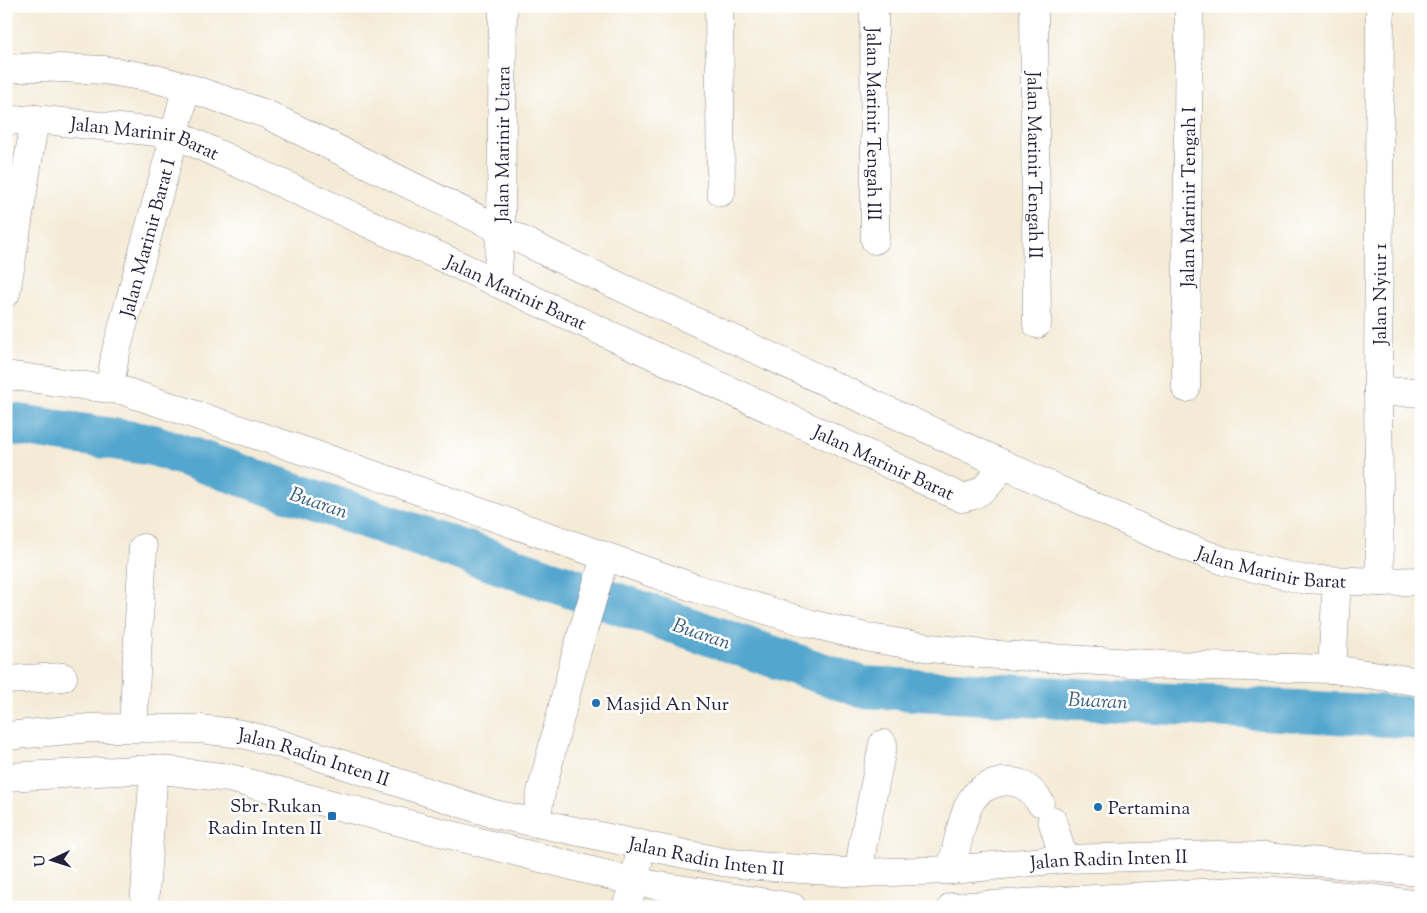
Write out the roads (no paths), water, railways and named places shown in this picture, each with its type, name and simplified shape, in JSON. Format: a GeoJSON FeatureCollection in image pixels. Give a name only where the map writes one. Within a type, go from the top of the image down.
{"type":"FeatureCollection","features":[{"type":"Feature","properties":{"kind":"street","name":"Jalan Marinir Utara"},"geometry":{"type":"LineString","coordinates":[[497,283],[501,228],[503,6]]}},
{"type":"Feature","properties":{"kind":"street"},"geometry":{"type":"LineString","coordinates":[[719,6],[721,192]]}},
{"type":"Feature","properties":{"kind":"street","name":"Jalan Marinir Tengah III"},"geometry":{"type":"LineString","coordinates":[[874,6],[875,240]]}},
{"type":"Feature","properties":{"kind":"street","name":"Jalan Marinir Tengah II"},"geometry":{"type":"LineString","coordinates":[[1034,6],[1037,324]]}},
{"type":"Feature","properties":{"kind":"street","name":"Jalan Marinir Tengah I"},"geometry":{"type":"LineString","coordinates":[[1186,388],[1189,6]]}},
{"type":"Feature","properties":{"kind":"street","name":"Jalan Nyiur 1"},"geometry":{"type":"LineString","coordinates":[[1380,6],[1378,392],[1380,582]]}},
{"type":"Feature","properties":{"kind":"street","name":"Jalan Marinir Barat"},"geometry":{"type":"LineString","coordinates":[[6,69],[36,67],[104,70],[152,78],[186,87],[266,114],[501,228],[558,258],[1165,540],[1224,561],[1301,579],[1380,582],[1421,580]]}},
{"type":"Feature","properties":{"kind":"street","name":"Jalan Marinir Barat I"},"geometry":{"type":"LineString","coordinates":[[110,388],[115,355],[186,87]]}},
{"type":"Feature","properties":{"kind":"street","name":"Jalan Marinir Barat"},"geometry":{"type":"LineString","coordinates":[[6,121],[35,119],[175,134],[962,498],[972,496],[986,489],[1003,464]]}},
{"type":"Feature","properties":{"kind":"street"},"geometry":{"type":"LineString","coordinates":[[6,293],[35,119]]}},
{"type":"Feature","properties":{"kind":"street"},"geometry":{"type":"LineString","coordinates":[[6,375],[124,391],[321,457],[603,564],[698,589],[808,623],[870,638],[983,654],[1166,665],[1332,669],[1421,682]]}},
{"type":"Feature","properties":{"kind":"street"},"geometry":{"type":"LineString","coordinates":[[1378,392],[1421,392]]}},
{"type":"Feature","properties":{"kind":"street"},"geometry":{"type":"LineString","coordinates":[[133,727],[143,548]]}},
{"type":"Feature","properties":{"kind":"street"},"geometry":{"type":"LineString","coordinates":[[536,823],[540,797],[576,654],[603,564]]}},
{"type":"Feature","properties":{"kind":"street"},"geometry":{"type":"LineString","coordinates":[[1332,669],[1337,581]]}},
{"type":"Feature","properties":{"kind":"street"},"geometry":{"type":"LineString","coordinates":[[6,680],[63,677]]}},
{"type":"Feature","properties":{"kind":"street","name":"Jalan Radin Inten II"},"geometry":{"type":"LineString","coordinates":[[6,736],[90,728],[133,727],[200,729],[242,734],[281,744],[494,814],[723,862],[758,866],[859,873],[951,870],[1064,859],[1217,855],[1266,857],[1421,872]]}},
{"type":"Feature","properties":{"kind":"street"},"geometry":{"type":"LineString","coordinates":[[859,873],[863,843],[883,744]]}},
{"type":"Feature","properties":{"kind":"street"},"geometry":{"type":"LineString","coordinates":[[144,907],[154,768]]}},
{"type":"Feature","properties":{"kind":"street","name":"Jalan Radin Inten II"},"geometry":{"type":"LineString","coordinates":[[6,776],[154,768],[229,778],[635,882],[792,907]]}},
{"type":"Feature","properties":{"kind":"street"},"geometry":{"type":"LineString","coordinates":[[951,870],[966,808],[980,790],[1001,782],[1017,783],[1031,790],[1046,811],[1064,859]]}},
{"type":"Feature","properties":{"kind":"street"},"geometry":{"type":"LineString","coordinates":[[626,907],[635,882],[642,844]]}},
{"type":"Feature","properties":{"kind":"street","name":"Jalan Radin Inten II"},"geometry":{"type":"LineString","coordinates":[[952,907],[1181,900],[1255,890],[1378,898],[1421,905]]}},
{"type":"Feature","properties":{"kind":"waterway","name":"Buaran"},"geometry":{"type":"LineString","coordinates":[[6,423],[153,445],[862,687],[1407,717],[1421,720]]}},
{"type":"Feature","properties":{"kind":"place","name":"Masjid An Nur"},"geometry":{"type":"Point","coordinates":[596,703]}},
{"type":"Feature","properties":{"kind":"place","name":"Pertamina"},"geometry":{"type":"Point","coordinates":[1098,807]}},
{"type":"Feature","properties":{"kind":"place","name":"Sbr. Rukan Radin Inten II"},"geometry":{"type":"Point","coordinates":[332,816]}}]}
